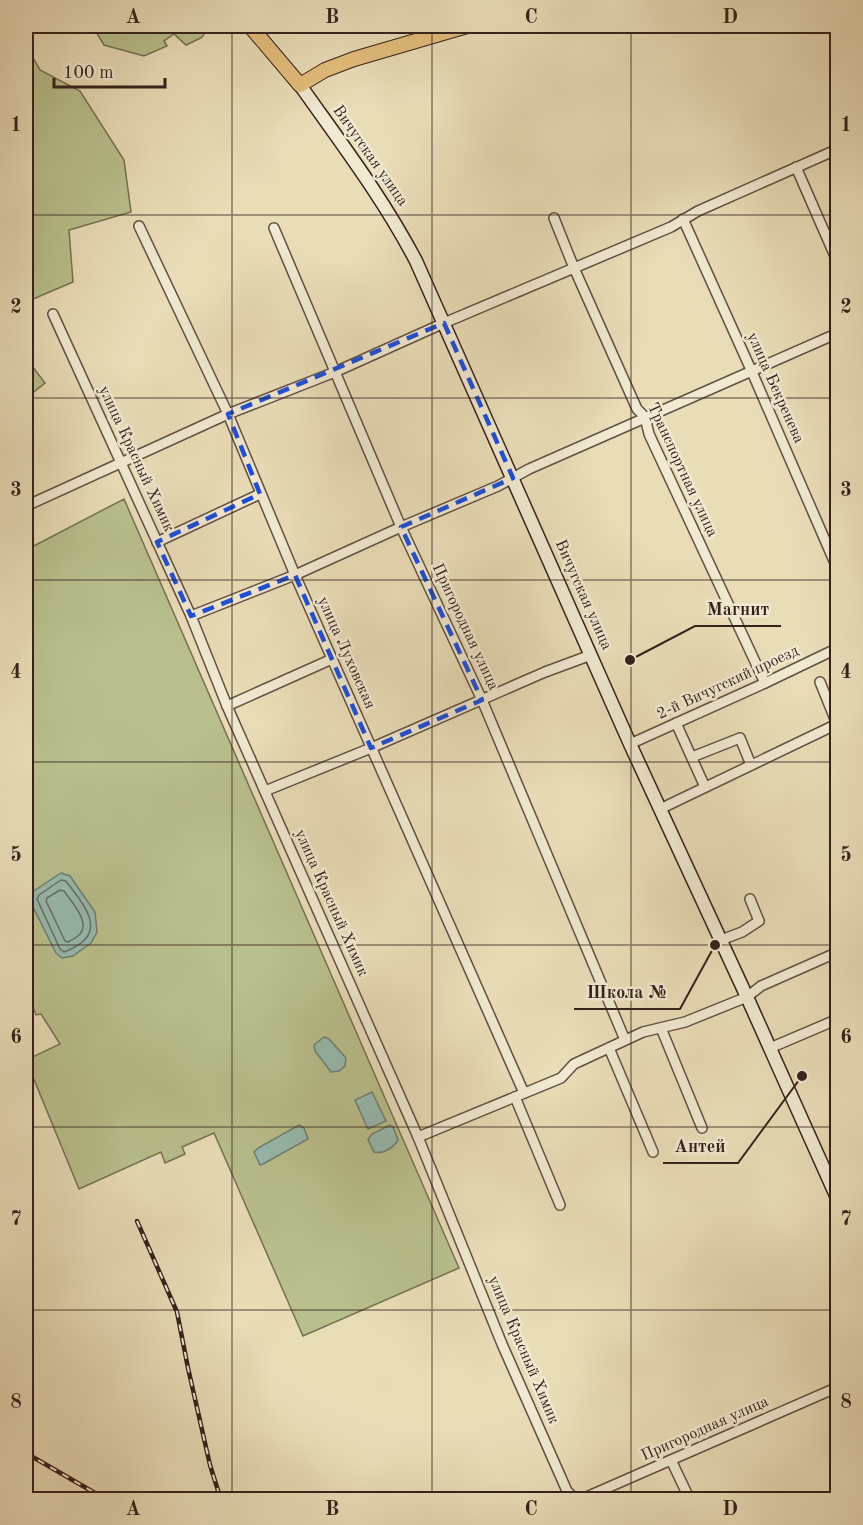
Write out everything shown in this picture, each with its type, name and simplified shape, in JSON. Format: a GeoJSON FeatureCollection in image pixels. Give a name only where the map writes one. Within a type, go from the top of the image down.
{"type":"FeatureCollection","features":[{"type":"Feature","properties":{"kind":"main road"},"geometry":{"type":"LineString","coordinates":[[250,26],[300,85],[340,64],[467,26]]}},
{"type":"Feature","properties":{"kind":"main road","name":"Вичугская улица"},"geometry":{"type":"LineString","coordinates":[[300,85],[382,200],[416,261],[630,744],[747,997],[837,1200]]}},
{"type":"Feature","properties":{"kind":"street"},"geometry":{"type":"LineString","coordinates":[[26,506],[228,414],[335,372],[444,323],[672,227],[683,219],[837,149]]}},
{"type":"Feature","properties":{"kind":"street"},"geometry":{"type":"LineString","coordinates":[[796,166],[837,263]]}},
{"type":"Feature","properties":{"kind":"street","name":"Транспортная улица"},"geometry":{"type":"LineString","coordinates":[[554,218],[637,409],[645,417],[649,434],[765,683]]}},
{"type":"Feature","properties":{"kind":"street","name":"улица Бекренева"},"geometry":{"type":"LineString","coordinates":[[683,219],[837,570]]}},
{"type":"Feature","properties":{"kind":"street","name":"улица Луховская"},"geometry":{"type":"LineString","coordinates":[[139,226],[228,414],[260,494],[519,1095],[560,1205]]}},
{"type":"Feature","properties":{"kind":"street","name":"Пригородная улица"},"geometry":{"type":"LineString","coordinates":[[274,228],[401,527],[482,700],[625,1040]]}},
{"type":"Feature","properties":{"kind":"street","name":"улица Красный Химик"},"geometry":{"type":"LineString","coordinates":[[53,314],[191,616],[227,706],[418,1137],[502,1344],[567,1491],[573,1497],[581,1499]]}},
{"type":"Feature","properties":{"kind":"street"},"geometry":{"type":"LineString","coordinates":[[191,616],[295,575],[837,333]]}},
{"type":"Feature","properties":{"kind":"street"},"geometry":{"type":"LineString","coordinates":[[157,542],[260,494]]}},
{"type":"Feature","properties":{"kind":"street","name":"2-й Вичугский проезд"},"geometry":{"type":"LineString","coordinates":[[630,744],[837,648]]}},
{"type":"Feature","properties":{"kind":"street"},"geometry":{"type":"LineString","coordinates":[[265,791],[371,748],[545,672],[591,656]]}},
{"type":"Feature","properties":{"kind":"street"},"geometry":{"type":"LineString","coordinates":[[227,706],[332,659]]}},
{"type":"Feature","properties":{"kind":"street"},"geometry":{"type":"LineString","coordinates":[[660,809],[837,724],[820,682]]}},
{"type":"Feature","properties":{"kind":"street"},"geometry":{"type":"LineString","coordinates":[[676,723],[705,787]]}},
{"type":"Feature","properties":{"kind":"street"},"geometry":{"type":"LineString","coordinates":[[692,757],[740,738],[751,765]]}},
{"type":"Feature","properties":{"kind":"street"},"geometry":{"type":"LineString","coordinates":[[721,940],[742,933],[759,921],[750,899]]}},
{"type":"Feature","properties":{"kind":"street"},"geometry":{"type":"LineString","coordinates":[[418,1137],[561,1077],[574,1064],[643,1032],[685,1023],[747,997],[761,986],[837,952]]}},
{"type":"Feature","properties":{"kind":"street"},"geometry":{"type":"LineString","coordinates":[[770,1048],[837,1018]]}},
{"type":"Feature","properties":{"kind":"street"},"geometry":{"type":"LineString","coordinates":[[661,1028],[702,1128]]}},
{"type":"Feature","properties":{"kind":"street"},"geometry":{"type":"LineString","coordinates":[[609,1048],[653,1152]]}},
{"type":"Feature","properties":{"kind":"street","name":"Пригородная улица"},"geometry":{"type":"LineString","coordinates":[[581,1499],[837,1386]]}},
{"type":"Feature","properties":{"kind":"street"},"geometry":{"type":"LineString","coordinates":[[671,1460],[690,1500]]}},
{"type":"Feature","properties":{"kind":"highlighted area"},"geometry":{"type":"Polygon","coordinates":[[[444,323],[513,478],[401,527],[482,700],[371,748],[295,575],[191,616],[157,542],[260,494],[228,414],[444,323]]]}},
{"type":"Feature","properties":{"kind":"green space"},"geometry":{"type":"Polygon","coordinates":[[[99,26],[119,32],[118,26],[211,26],[201,38],[186,45],[174,34],[164,41],[167,46],[144,56],[104,45],[95,30],[99,26]]]}},
{"type":"Feature","properties":{"kind":"green space"},"geometry":{"type":"Polygon","coordinates":[[[317,26],[412,26],[382,33],[317,26]]]}},
{"type":"Feature","properties":{"kind":"green space"},"geometry":{"type":"Polygon","coordinates":[[[26,46],[40,70],[80,91],[124,160],[131,212],[69,230],[73,282],[26,302],[26,46]]]}},
{"type":"Feature","properties":{"kind":"green space"},"geometry":{"type":"Polygon","coordinates":[[[26,358],[45,383],[26,398],[26,358]]]}},
{"type":"Feature","properties":{"kind":"green space"},"geometry":{"type":"Polygon","coordinates":[[[124,499],[459,1268],[303,1336],[214,1133],[182,1147],[185,1154],[165,1163],[161,1152],[79,1189],[26,1060],[60,1044],[41,1014],[36,1015],[26,989],[26,550],[124,499]]]}},
{"type":"Feature","properties":{"kind":"water"},"geometry":{"type":"Polygon","coordinates":[[[61,873],[70,876],[95,912],[97,932],[91,943],[73,956],[62,958],[56,953],[29,899],[34,891],[61,873]]]}},
{"type":"Feature","properties":{"kind":"water"},"geometry":{"type":"Polygon","coordinates":[[[324,1037],[329,1039],[346,1058],[345,1066],[339,1071],[331,1072],[315,1051],[314,1045],[324,1037]]]}},
{"type":"Feature","properties":{"kind":"water"},"geometry":{"type":"Polygon","coordinates":[[[372,1092],[386,1121],[368,1129],[355,1100],[372,1092]]]}},
{"type":"Feature","properties":{"kind":"water"},"geometry":{"type":"Polygon","coordinates":[[[299,1125],[304,1128],[308,1139],[260,1165],[254,1152],[299,1125]]]}},
{"type":"Feature","properties":{"kind":"water"},"geometry":{"type":"Polygon","coordinates":[[[390,1125],[398,1140],[388,1150],[374,1152],[368,1139],[372,1134],[390,1125]]]}},
{"type":"Feature","properties":{"kind":"railway"},"geometry":{"type":"LineString","coordinates":[[137,1221],[177,1312],[210,1465],[221,1500]]}},
{"type":"Feature","properties":{"kind":"railway"},"geometry":{"type":"LineString","coordinates":[[26,1453],[107,1500]]}},
{"type":"Feature","properties":{"kind":"place","name":"Магнит"},"geometry":{"type":"Point","coordinates":[630,660]}},
{"type":"Feature","properties":{"kind":"place","name":"Школа №"},"geometry":{"type":"Point","coordinates":[715,945]}},
{"type":"Feature","properties":{"kind":"place","name":"Антей"},"geometry":{"type":"Point","coordinates":[802,1076]}}]}
